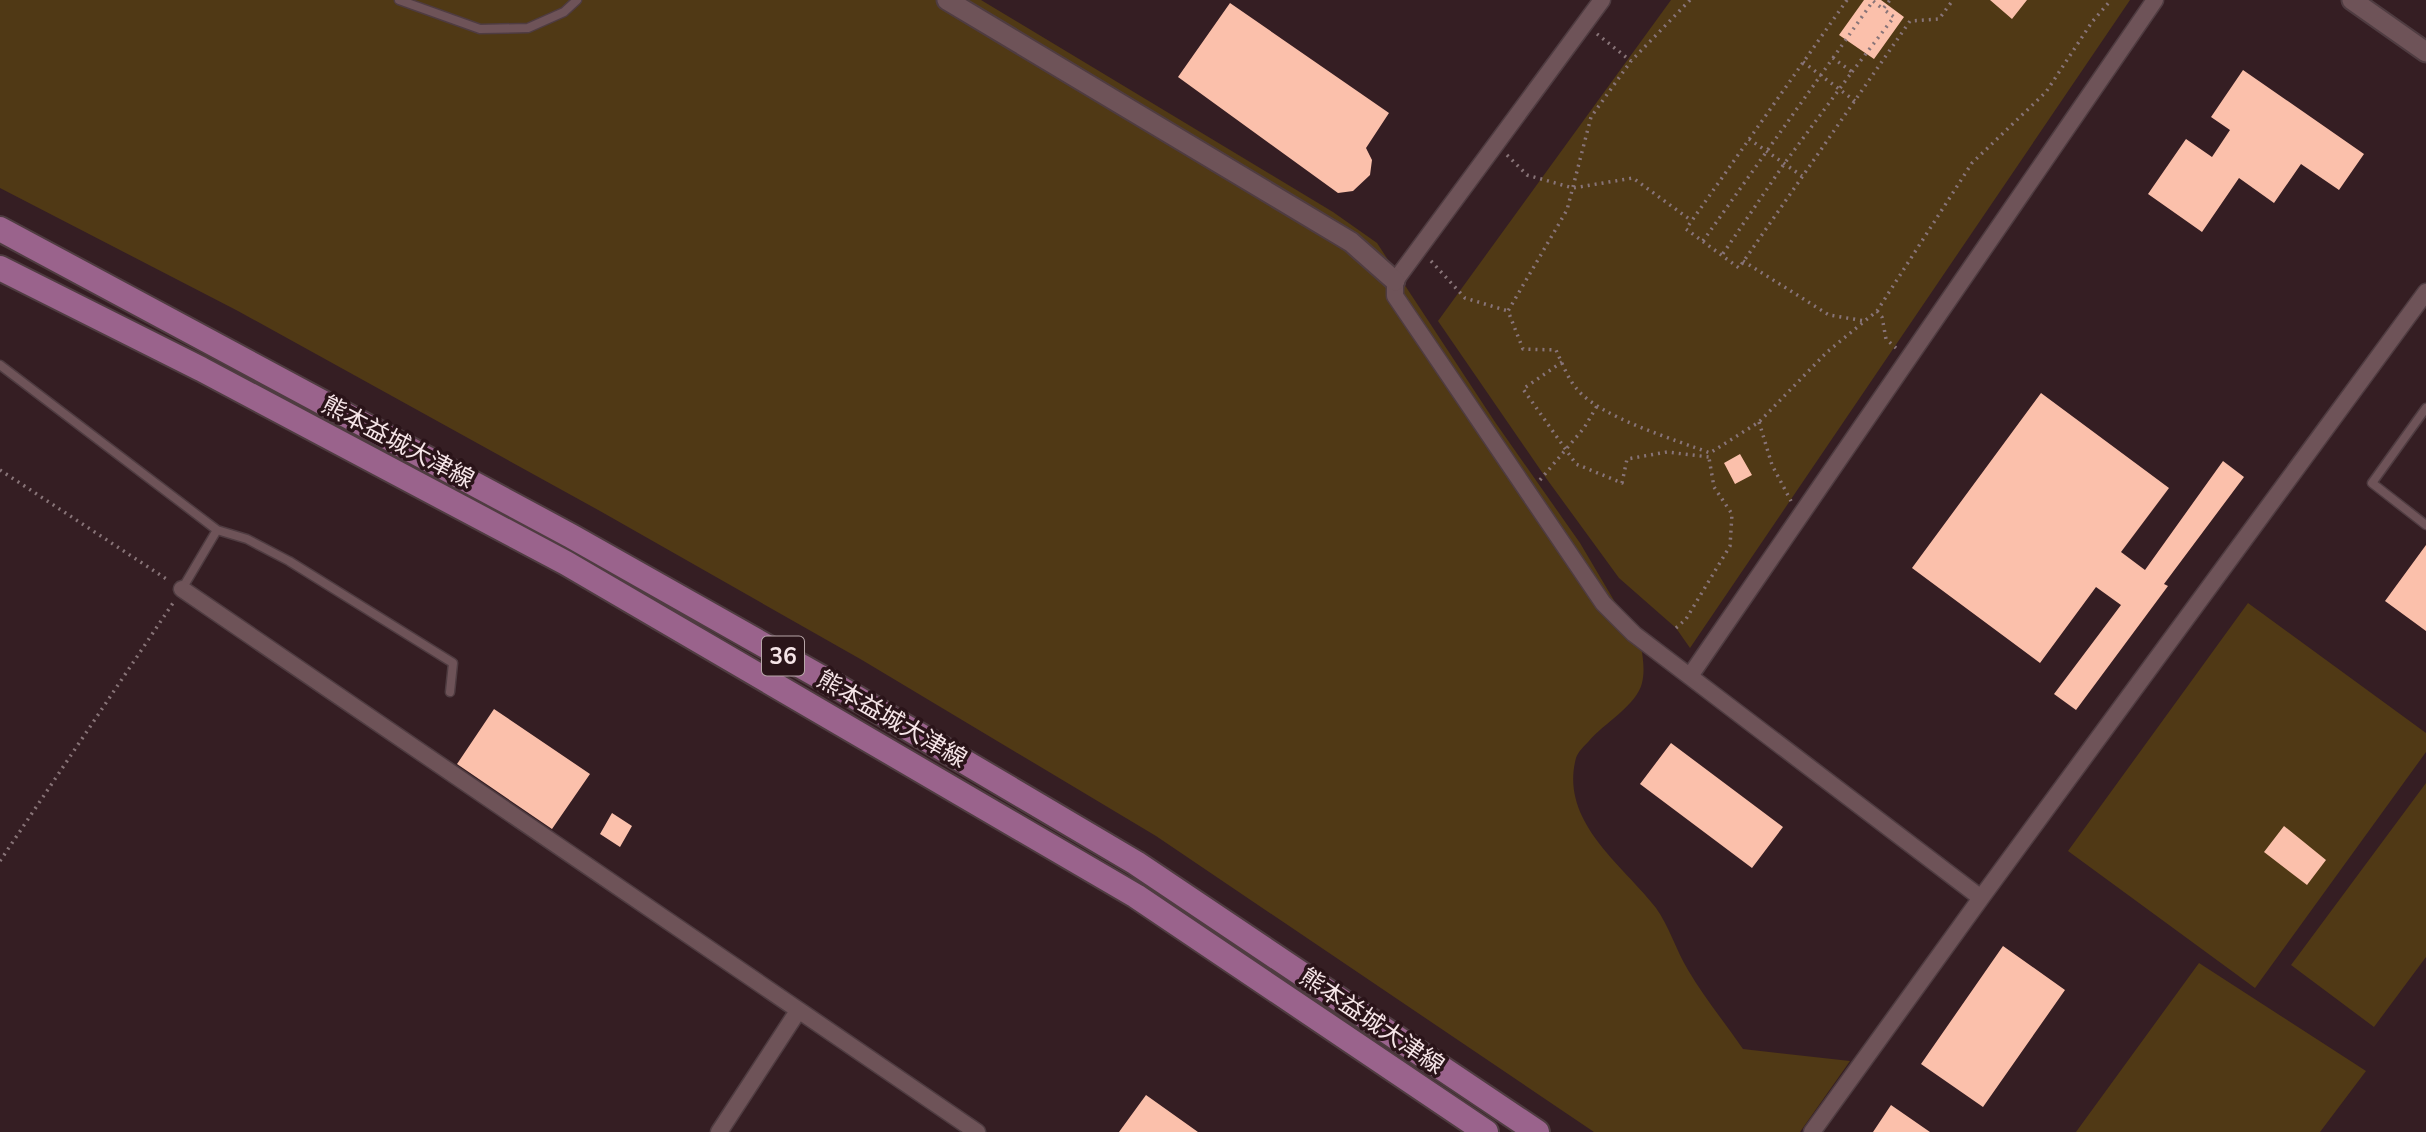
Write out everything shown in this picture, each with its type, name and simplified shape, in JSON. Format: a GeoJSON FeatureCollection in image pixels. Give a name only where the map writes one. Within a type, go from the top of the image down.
{"type":"FeatureCollection","features":[{"type":"Feature","properties":{"kind":"main road","name":"熊本益城大津線"},"geometry":{"type":"LineString","coordinates":[[0,229],[571,536],[838,687],[1136,863],[1537,1132]]}},
{"type":"Feature","properties":{"kind":"main road","name":"熊本益城大津線"},"geometry":{"type":"LineString","coordinates":[[0,268],[201,369],[578,570],[1136,896],[1486,1132]]}},
{"type":"Feature","properties":{"kind":"street"},"geometry":{"type":"LineString","coordinates":[[947,0],[1351,242],[1395,281]]}},
{"type":"Feature","properties":{"kind":"street"},"geometry":{"type":"LineString","coordinates":[[1602,0],[1395,281],[1395,296],[1603,603],[1634,634],[1981,898]]}},
{"type":"Feature","properties":{"kind":"street"},"geometry":{"type":"LineString","coordinates":[[1690,676],[2155,0]]}},
{"type":"Feature","properties":{"kind":"street"},"geometry":{"type":"LineString","coordinates":[[2352,0],[2426,52]]}},
{"type":"Feature","properties":{"kind":"street"},"geometry":{"type":"LineString","coordinates":[[1812,1132],[2426,292]]}},
{"type":"Feature","properties":{"kind":"street"},"geometry":{"type":"LineString","coordinates":[[182,589],[977,1132]]}},
{"type":"Feature","properties":{"kind":"street"},"geometry":{"type":"LineString","coordinates":[[719,1132],[798,1012]]}},
{"type":"Feature","properties":{"kind":"lane"},"geometry":{"type":"LineString","coordinates":[[399,0],[480,29],[528,28],[564,12],[577,0]]}},
{"type":"Feature","properties":{"kind":"lane"},"geometry":{"type":"LineString","coordinates":[[0,365],[217,530],[247,539],[289,561],[453,663],[450,692]]}},
{"type":"Feature","properties":{"kind":"lane"},"geometry":{"type":"LineString","coordinates":[[2426,408],[2372,483],[2426,524]]}},
{"type":"Feature","properties":{"kind":"lane"},"geometry":{"type":"LineString","coordinates":[[182,589],[217,530]]}},
{"type":"Feature","properties":{"kind":"path"},"geometry":{"type":"LineString","coordinates":[[1508,311],[1567,209],[1591,117],[1632,61],[1690,0]]}},
{"type":"Feature","properties":{"kind":"path"},"geometry":{"type":"LineString","coordinates":[[1847,0],[1686,229],[1739,268],[1910,21],[1939,19],[1953,0]]}},
{"type":"Feature","properties":{"kind":"path"},"geometry":{"type":"LineString","coordinates":[[1883,9],[1890,0]]}},
{"type":"Feature","properties":{"kind":"path"},"geometry":{"type":"LineString","coordinates":[[1562,362],[1523,389],[1576,464],[1622,483],[1627,459],[1667,452],[1709,455],[1759,422],[1827,352],[1877,311],[1972,163],[2046,92],[2092,22],[2110,0]]}},
{"type":"Feature","properties":{"kind":"path"},"geometry":{"type":"LineString","coordinates":[[1703,241],[1874,1],[1894,17],[1783,164],[1722,255]]}},
{"type":"Feature","properties":{"kind":"path"},"geometry":{"type":"LineString","coordinates":[[1593,31],[1632,61]]}},
{"type":"Feature","properties":{"kind":"path"},"geometry":{"type":"LineString","coordinates":[[1833,58],[1852,72]]}},
{"type":"Feature","properties":{"kind":"path"},"geometry":{"type":"LineString","coordinates":[[1803,62],[1855,101]]}},
{"type":"Feature","properties":{"kind":"path"},"geometry":{"type":"LineString","coordinates":[[1749,139],[1802,176]]}},
{"type":"Feature","properties":{"kind":"path"},"geometry":{"type":"LineString","coordinates":[[1505,153],[1527,175],[1573,188],[1633,178],[1692,221]]}},
{"type":"Feature","properties":{"kind":"path"},"geometry":{"type":"LineString","coordinates":[[1430,259],[1465,298],[1508,311]]}},
{"type":"Feature","properties":{"kind":"path"},"geometry":{"type":"LineString","coordinates":[[1743,261],[1829,315],[1866,321]]}},
{"type":"Feature","properties":{"kind":"path"},"geometry":{"type":"LineString","coordinates":[[1508,311],[1523,349],[1556,351],[1577,390],[1597,406],[1646,430],[1709,455]]}},
{"type":"Feature","properties":{"kind":"path"},"geometry":{"type":"LineString","coordinates":[[1877,311],[1882,317],[1886,339],[1900,351]]}},
{"type":"Feature","properties":{"kind":"path"},"geometry":{"type":"LineString","coordinates":[[1540,480],[1584,428],[1597,406]]}},
{"type":"Feature","properties":{"kind":"path"},"geometry":{"type":"LineString","coordinates":[[1759,422],[1772,465],[1794,506]]}},
{"type":"Feature","properties":{"kind":"path"},"geometry":{"type":"LineString","coordinates":[[1676,628],[1686,620],[1730,546],[1732,514],[1714,487],[1709,455]]}},
{"type":"Feature","properties":{"kind":"path"},"geometry":{"type":"LineString","coordinates":[[0,470],[182,589],[0,861]]}},
{"type":"Feature","properties":{"kind":"shaded area"},"geometry":{"type":"Polygon","coordinates":[[[0,0],[981,0],[1333,212],[1377,243],[1495,422],[1580,543],[1641,646],[1643,674],[1639,691],[1627,707],[1585,745],[1576,758],[1573,781],[1585,822],[1597,841],[1656,908],[1694,980],[1743,1049],[1850,1061],[1800,1132],[1594,1132],[1156,836],[862,660],[600,511],[238,311],[0,188],[0,0]]]}},
{"type":"Feature","properties":{"kind":"shaded area"},"geometry":{"type":"Polygon","coordinates":[[[1671,0],[2130,0],[1690,648],[1676,628],[1619,578],[1546,478],[1438,321],[1671,0]]]}},
{"type":"Feature","properties":{"kind":"shaded area"},"geometry":{"type":"Polygon","coordinates":[[[2248,603],[2426,733],[2426,752],[2255,988],[2068,851],[2248,603]]]}},
{"type":"Feature","properties":{"kind":"shaded area"},"geometry":{"type":"Polygon","coordinates":[[[2426,783],[2426,957],[2374,1027],[2291,965],[2426,783]]]}},
{"type":"Feature","properties":{"kind":"shaded area"},"geometry":{"type":"Polygon","coordinates":[[[2199,963],[2366,1071],[2320,1132],[2076,1132],[2199,963]]]}},
{"type":"Feature","properties":{"kind":"building"},"geometry":{"type":"Polygon","coordinates":[[[1864,0],[1881,0],[1904,17],[1874,59],[1839,35],[1864,0]]]}},
{"type":"Feature","properties":{"kind":"building"},"geometry":{"type":"Polygon","coordinates":[[[1990,0],[2027,0],[2012,19],[1990,0]]]}},
{"type":"Feature","properties":{"kind":"building"},"geometry":{"type":"Polygon","coordinates":[[[1230,3],[1389,113],[1366,148],[1372,160],[1370,175],[1353,191],[1338,193],[1178,77],[1230,3]]]}},
{"type":"Feature","properties":{"kind":"building"},"geometry":{"type":"Polygon","coordinates":[[[2243,70],[2364,154],[2339,190],[2301,164],[2274,203],[2239,178],[2202,232],[2148,194],[2186,139],[2212,157],[2230,130],[2211,117],[2243,70]]]}},
{"type":"Feature","properties":{"kind":"building"},"geometry":{"type":"Polygon","coordinates":[[[2041,393],[2169,488],[2121,552],[2145,570],[2223,461],[2244,477],[2164,584],[2168,586],[2076,710],[2054,694],[2121,605],[2096,587],[2040,663],[1912,568],[2041,393]]]}},
{"type":"Feature","properties":{"kind":"building"},"geometry":{"type":"Polygon","coordinates":[[[1740,454],[1752,475],[1735,484],[1724,463],[1740,454]]]}},
{"type":"Feature","properties":{"kind":"building"},"geometry":{"type":"Polygon","coordinates":[[[2426,545],[2426,631],[2385,601],[2426,545]]]}},
{"type":"Feature","properties":{"kind":"building"},"geometry":{"type":"Polygon","coordinates":[[[494,709],[590,774],[552,829],[457,764],[494,709]]]}},
{"type":"Feature","properties":{"kind":"building"},"geometry":{"type":"Polygon","coordinates":[[[1671,743],[1783,827],[1752,868],[1640,784],[1671,743]]]}},
{"type":"Feature","properties":{"kind":"building"},"geometry":{"type":"Polygon","coordinates":[[[612,813],[632,826],[620,847],[600,834],[612,813]]]}},
{"type":"Feature","properties":{"kind":"building"},"geometry":{"type":"Polygon","coordinates":[[[2284,826],[2326,860],[2307,885],[2264,852],[2284,826]]]}},
{"type":"Feature","properties":{"kind":"building"},"geometry":{"type":"Polygon","coordinates":[[[2003,946],[2065,990],[1983,1107],[1921,1064],[2003,946]]]}},
{"type":"Feature","properties":{"kind":"building"},"geometry":{"type":"Polygon","coordinates":[[[1146,1095],[1198,1132],[1119,1132],[1146,1095]]]}},
{"type":"Feature","properties":{"kind":"building"},"geometry":{"type":"Polygon","coordinates":[[[1891,1105],[1930,1132],[1873,1132],[1891,1105]]]}}]}
